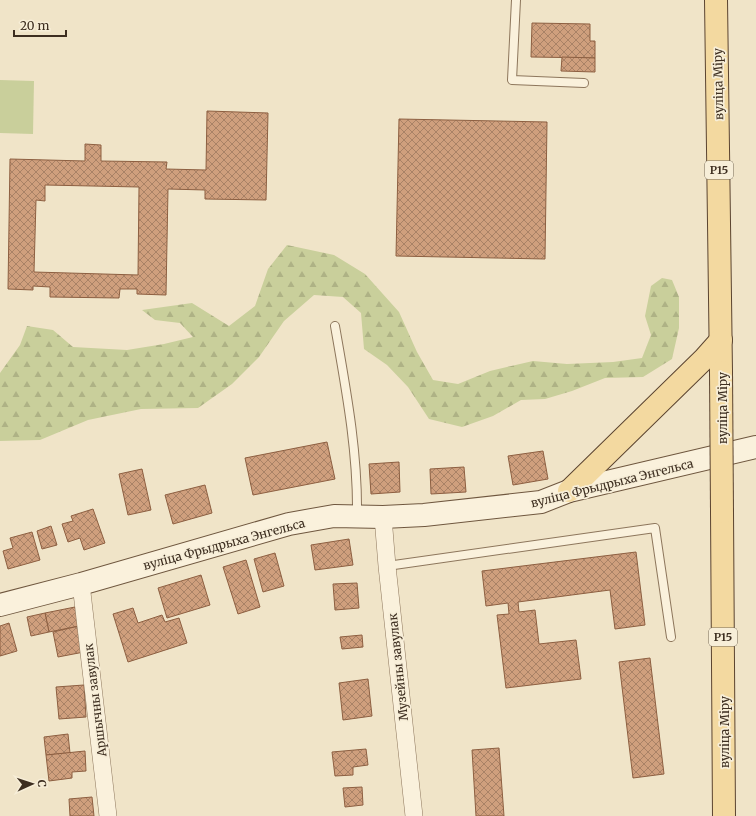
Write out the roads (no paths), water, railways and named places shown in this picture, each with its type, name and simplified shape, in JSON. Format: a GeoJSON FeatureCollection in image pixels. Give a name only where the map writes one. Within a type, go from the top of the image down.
{"type":"FeatureCollection","features":[{"type":"Feature","properties":{"kind":"main road","name":"вуліца Міру"},"geometry":{"type":"LineString","coordinates":[[716,0],[721,340],[724,816]]}},
{"type":"Feature","properties":{"kind":"main road"},"geometry":{"type":"LineString","coordinates":[[569,491],[705,358],[721,340]]}},
{"type":"Feature","properties":{"kind":"main road","name":"вуліца Фрыдрыха Энгельса"},"geometry":{"type":"LineString","coordinates":[[0,605],[81,584],[289,524],[334,516],[383,517],[424,515],[541,502],[569,491],[756,448]]}},
{"type":"Feature","properties":{"kind":"street","name":"Музейны завулак"},"geometry":{"type":"LineString","coordinates":[[383,517],[414,816]]}},
{"type":"Feature","properties":{"kind":"street","name":"Аршычны завулак"},"geometry":{"type":"LineString","coordinates":[[81,584],[108,816]]}},
{"type":"Feature","properties":{"kind":"lane"},"geometry":{"type":"LineString","coordinates":[[516,0],[512,80],[584,83]]}},
{"type":"Feature","properties":{"kind":"lane"},"geometry":{"type":"LineString","coordinates":[[335,326],[353,431],[358,491],[357,517]]}},
{"type":"Feature","properties":{"kind":"lane"},"geometry":{"type":"LineString","coordinates":[[387,566],[655,528],[671,637]]}}]}
